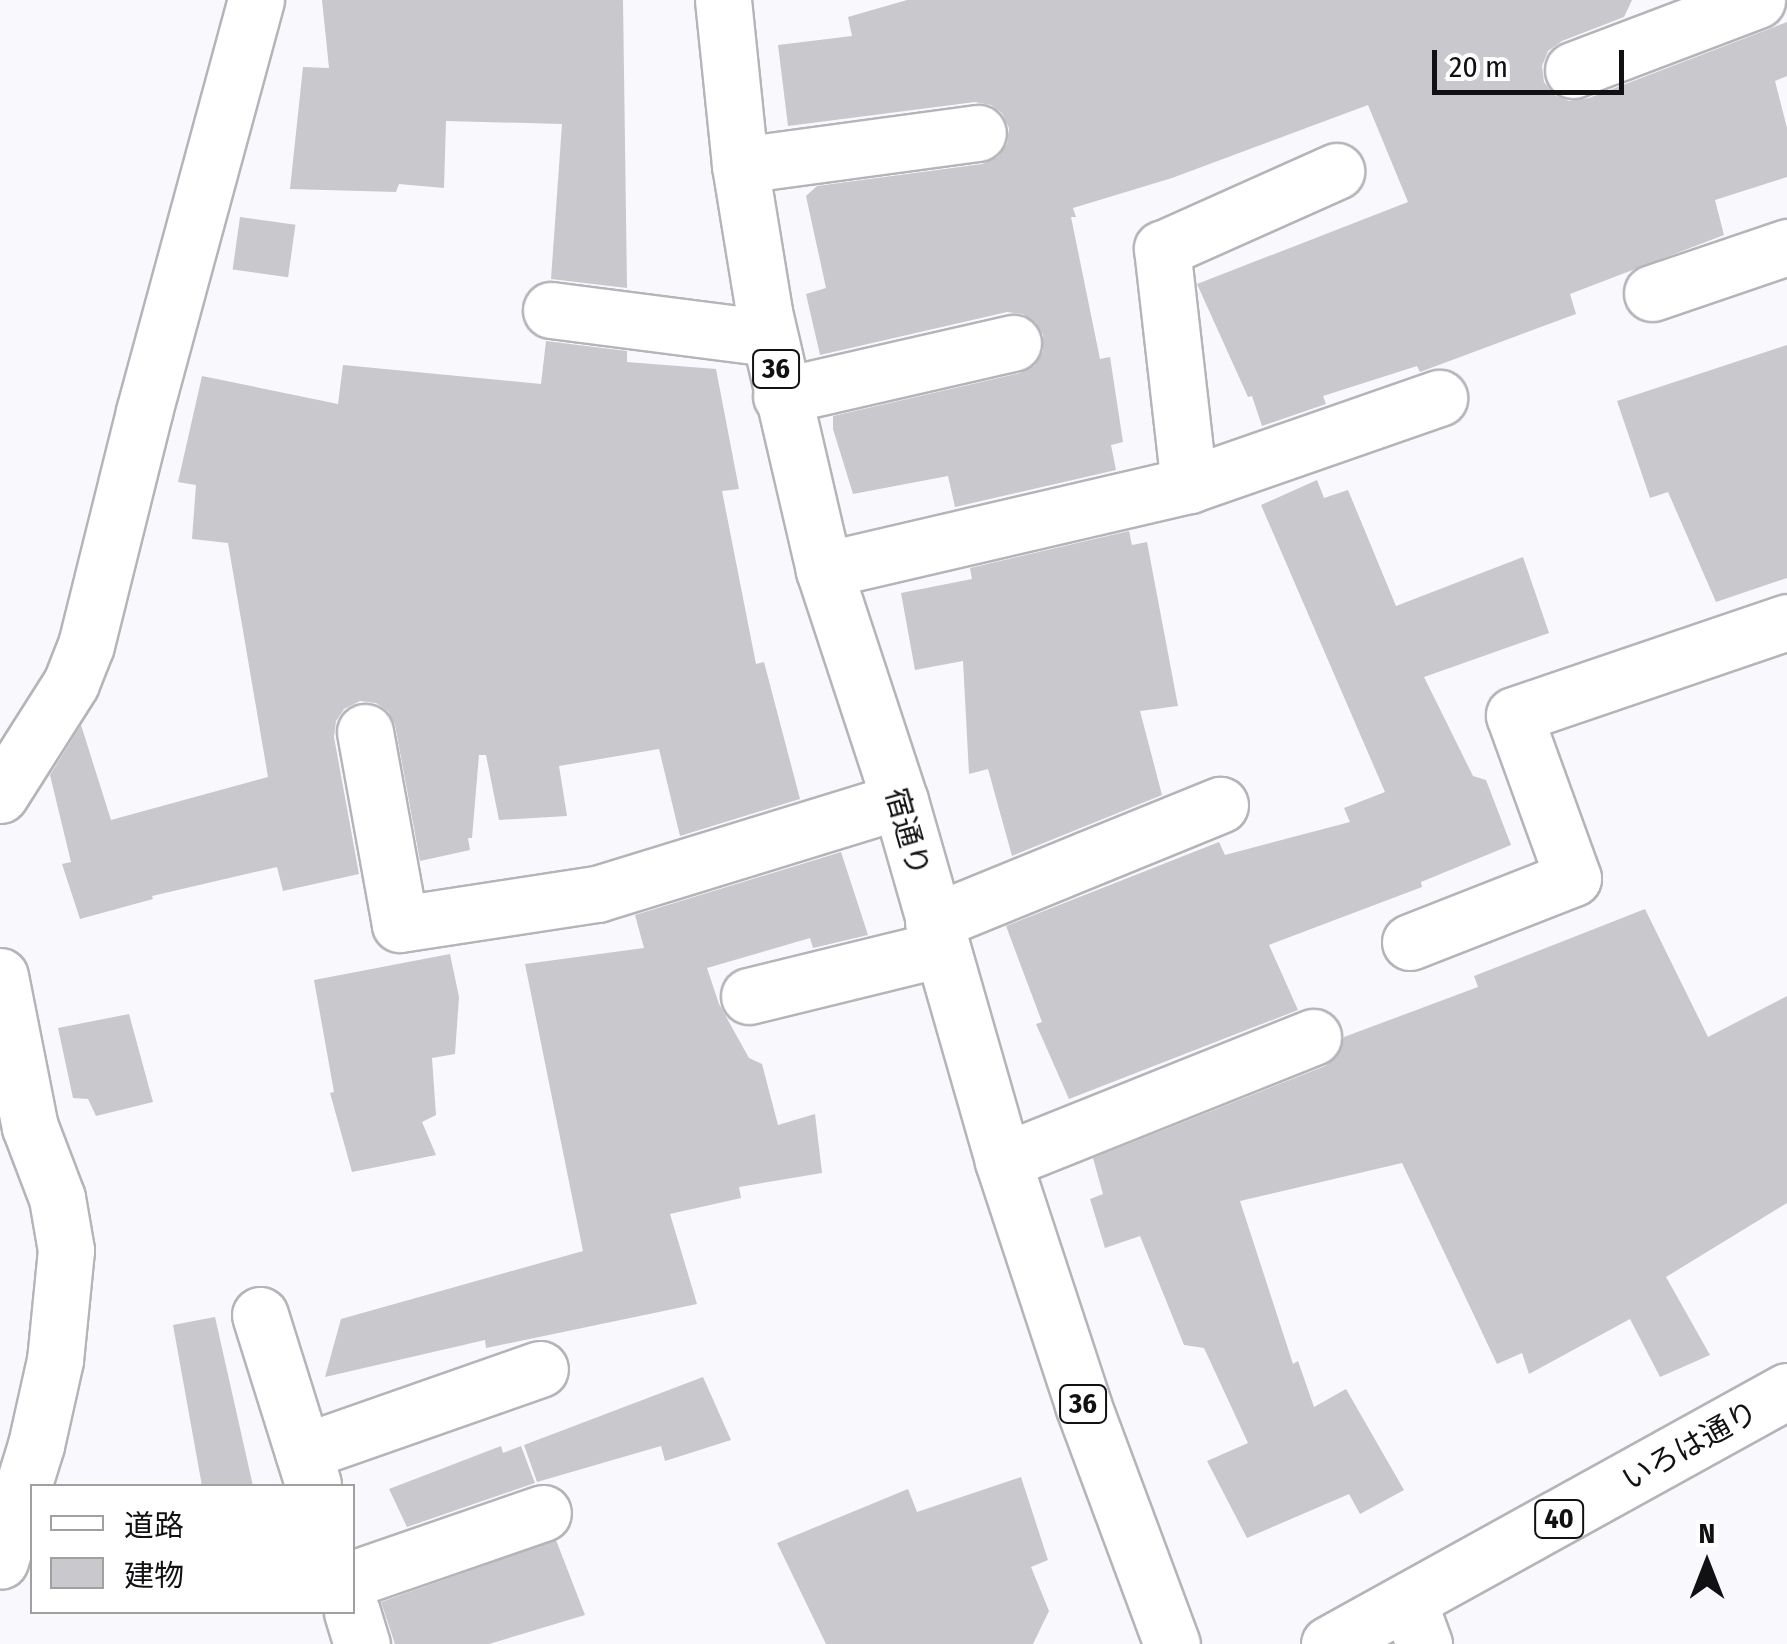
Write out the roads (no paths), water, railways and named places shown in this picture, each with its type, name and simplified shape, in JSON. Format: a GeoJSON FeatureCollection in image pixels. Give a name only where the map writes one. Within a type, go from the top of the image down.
{"type":"FeatureCollection","features":[{"type":"Feature","properties":{"kind":"main road"},"geometry":{"type":"LineString","coordinates":[[0,796],[70,683],[86,645],[144,412],[256,0]]}},
{"type":"Feature","properties":{"kind":"main road","name":"宿通り"},"geometry":{"type":"LineString","coordinates":[[723,0],[740,164],[769,338],[824,570],[900,801],[1003,1162],[1084,1405],[1172,1644]]}},
{"type":"Feature","properties":{"kind":"main road"},"geometry":{"type":"LineString","coordinates":[[1573,70],[1757,0]]}},
{"type":"Feature","properties":{"kind":"main road"},"geometry":{"type":"LineString","coordinates":[[740,164],[978,134]]}},
{"type":"Feature","properties":{"kind":"main road"},"geometry":{"type":"LineString","coordinates":[[1189,486],[1162,249],[1336,171]]}},
{"type":"Feature","properties":{"kind":"main road"},"geometry":{"type":"LineString","coordinates":[[1652,293],[1787,247]]}},
{"type":"Feature","properties":{"kind":"main road"},"geometry":{"type":"LineString","coordinates":[[551,310],[769,338]]}},
{"type":"Feature","properties":{"kind":"main road"},"geometry":{"type":"LineString","coordinates":[[781,396],[1013,343]]}},
{"type":"Feature","properties":{"kind":"main road"},"geometry":{"type":"LineString","coordinates":[[824,570],[1189,486],[1439,398]]}},
{"type":"Feature","properties":{"kind":"main road"},"geometry":{"type":"LineString","coordinates":[[1410,942],[1573,878],[1514,715],[1787,622]]}},
{"type":"Feature","properties":{"kind":"main road"},"geometry":{"type":"LineString","coordinates":[[365,732],[400,924],[598,894],[900,801]]}},
{"type":"Feature","properties":{"kind":"main road"},"geometry":{"type":"LineString","coordinates":[[749,996],[937,935],[1220,805]]}},
{"type":"Feature","properties":{"kind":"main road"},"geometry":{"type":"LineString","coordinates":[[0,976],[15,1127],[56,1198],[66,1250],[64,1300],[36,1445],[0,1561]]}},
{"type":"Feature","properties":{"kind":"main road"},"geometry":{"type":"LineString","coordinates":[[1003,1162],[1314,1037]]}},
{"type":"Feature","properties":{"kind":"main road"},"geometry":{"type":"LineString","coordinates":[[260,1316],[308,1469],[540,1369]]}},
{"type":"Feature","properties":{"kind":"main road","name":"いろは通り"},"geometry":{"type":"LineString","coordinates":[[1329,1644],[1416,1624],[1787,1391]]}},
{"type":"Feature","properties":{"kind":"main road"},"geometry":{"type":"LineString","coordinates":[[355,1577],[542,1513]]}},
{"type":"Feature","properties":{"kind":"main road"},"geometry":{"type":"LineString","coordinates":[[353,1614],[362,1644]]}}]}
